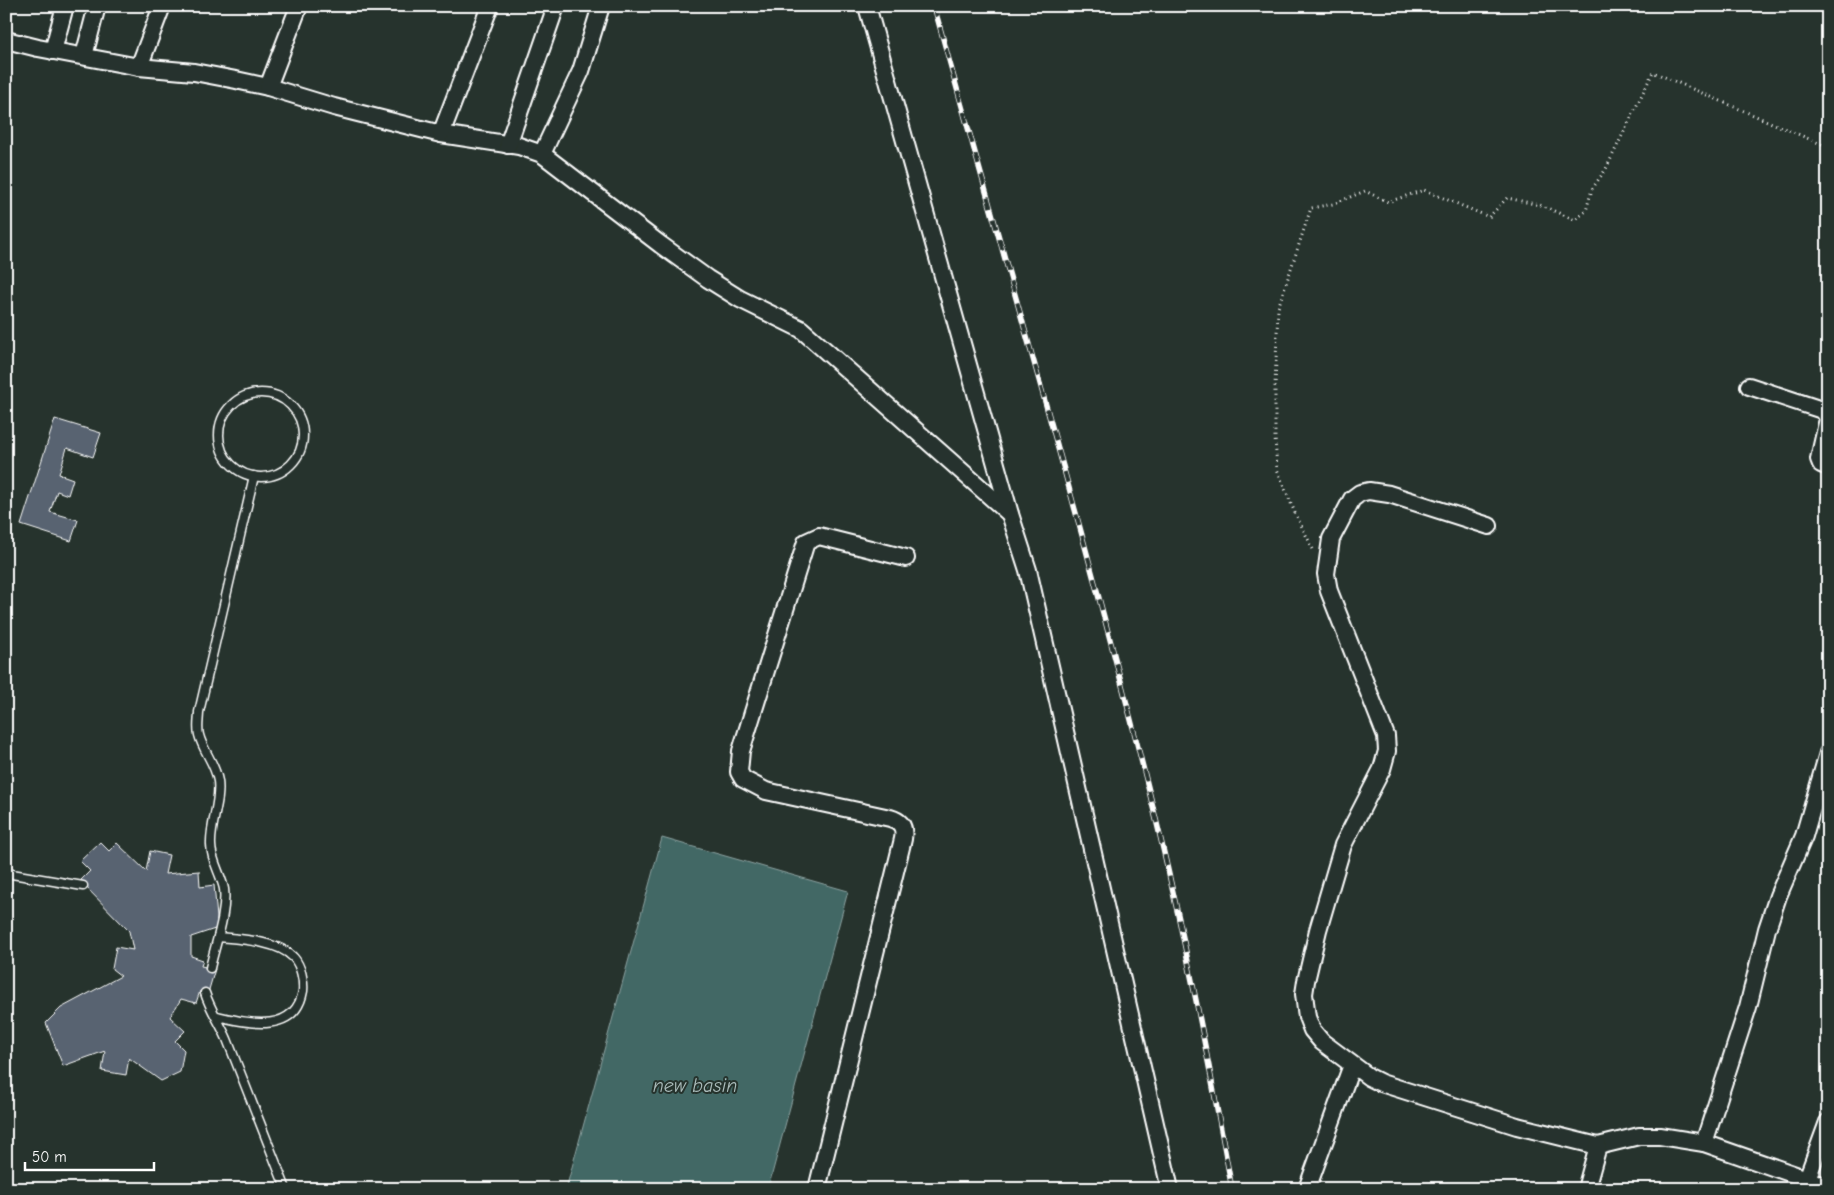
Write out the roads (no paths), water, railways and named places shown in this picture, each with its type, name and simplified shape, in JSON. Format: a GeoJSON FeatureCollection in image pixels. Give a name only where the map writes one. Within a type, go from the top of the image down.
{"type":"FeatureCollection","features":[{"type":"Feature","properties":{"kind":"street"},"geometry":{"type":"LineString","coordinates":[[53,51],[64,6]]}},
{"type":"Feature","properties":{"kind":"street"},"geometry":{"type":"LineString","coordinates":[[84,56],[97,6]]}},
{"type":"Feature","properties":{"kind":"street"},"geometry":{"type":"LineString","coordinates":[[139,67],[162,6]]}},
{"type":"Feature","properties":{"kind":"street"},"geometry":{"type":"LineString","coordinates":[[268,87],[299,6]]}},
{"type":"Feature","properties":{"kind":"street"},"geometry":{"type":"LineString","coordinates":[[441,134],[490,6]]}},
{"type":"Feature","properties":{"kind":"street"},"geometry":{"type":"LineString","coordinates":[[508,145],[556,6]]}},
{"type":"Feature","properties":{"kind":"street"},"geometry":{"type":"LineString","coordinates":[[542,154],[581,71],[601,6]]}},
{"type":"Feature","properties":{"kind":"street"},"geometry":{"type":"LineString","coordinates":[[867,6],[1010,514],[1028,570],[1170,1189]]}},
{"type":"Feature","properties":{"kind":"street"},"geometry":{"type":"LineString","coordinates":[[6,40],[139,67],[194,72],[268,87],[334,107],[441,134],[519,146],[542,154],[661,245],[708,278],[740,299],[801,329],[1010,514]]}},
{"type":"Feature","properties":{"kind":"street"},"geometry":{"type":"LineString","coordinates":[[1749,386],[1824,411],[1828,418],[1819,459],[1821,464],[1828,467]]}},
{"type":"Feature","properties":{"kind":"street"},"geometry":{"type":"LineString","coordinates":[[1489,526],[1388,494],[1369,491],[1360,493],[1352,499],[1332,539],[1326,574],[1329,591],[1386,736],[1387,751],[1382,769],[1342,845],[1318,930],[1304,994],[1307,1017],[1312,1030],[1322,1042],[1369,1077],[1397,1089],[1517,1126],[1598,1146],[1639,1136],[1660,1136],[1704,1144],[1828,1188]]}},
{"type":"Feature","properties":{"kind":"street"},"geometry":{"type":"LineString","coordinates":[[817,1189],[903,838],[903,827],[897,820],[890,818],[766,791],[743,779],[739,772],[738,763],[806,542],[819,536],[906,558]]}},
{"type":"Feature","properties":{"kind":"street"},"geometry":{"type":"LineString","coordinates":[[1704,1144],[1748,1007],[1767,929],[1778,896],[1807,827],[1828,753]]}},
{"type":"Feature","properties":{"kind":"street"},"geometry":{"type":"LineString","coordinates":[[1308,1189],[1352,1065]]}},
{"type":"Feature","properties":{"kind":"street"},"geometry":{"type":"LineString","coordinates":[[1807,1179],[1828,1122]]}},
{"type":"Feature","properties":{"kind":"street"},"geometry":{"type":"LineString","coordinates":[[1586,1189],[1598,1146]]}},
{"type":"Feature","properties":{"kind":"lane"},"geometry":{"type":"LineString","coordinates":[[260,392],[273,394],[286,401],[296,411],[302,424],[303,438],[300,451],[292,463],[281,471],[268,476],[254,476],[241,472],[230,463],[222,452],[219,438],[220,425],[225,412],[234,402],[246,395],[260,392]]}},
{"type":"Feature","properties":{"kind":"lane"},"geometry":{"type":"LineString","coordinates":[[210,968],[218,937],[224,892],[211,846],[218,797],[218,780],[213,763],[198,733],[199,712],[254,476]]}},
{"type":"Feature","properties":{"kind":"lane"},"geometry":{"type":"LineString","coordinates":[[6,873],[83,886]]}},
{"type":"Feature","properties":{"kind":"lane"},"geometry":{"type":"LineString","coordinates":[[217,1016],[258,1024],[275,1022],[290,1015],[300,1003],[303,988],[302,972],[294,958],[281,949],[262,943],[218,937]]}},
{"type":"Feature","properties":{"kind":"lane"},"geometry":{"type":"LineString","coordinates":[[205,992],[210,1007],[217,1016],[227,1039],[286,1189]]}},
{"type":"Feature","properties":{"kind":"water","name":"new basin"},"geometry":{"type":"Polygon","coordinates":[[[662,838],[848,891],[768,1189],[566,1189],[662,838]]]}},
{"type":"Feature","properties":{"kind":"railway"},"geometry":{"type":"LineString","coordinates":[[934,6],[1073,501],[1126,699],[1174,896],[1232,1189]]}}]}
